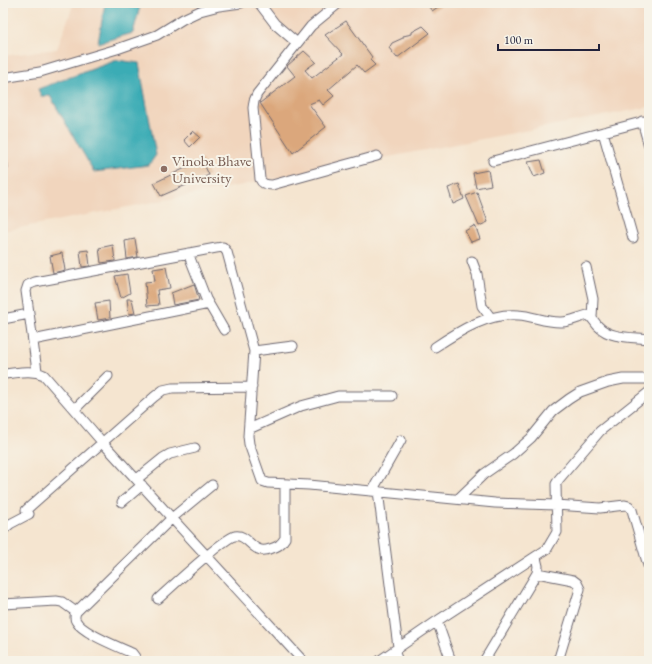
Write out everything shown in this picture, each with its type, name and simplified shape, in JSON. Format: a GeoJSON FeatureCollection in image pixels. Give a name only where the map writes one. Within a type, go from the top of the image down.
{"type":"FeatureCollection","features":[{"type":"Feature","properties":{"kind":"street"},"geometry":{"type":"LineString","coordinates":[[3,78],[40,72],[117,49],[157,36],[200,11],[219,6],[241,3]]}},
{"type":"Feature","properties":{"kind":"street"},"geometry":{"type":"LineString","coordinates":[[259,3],[274,24],[296,43]]}},
{"type":"Feature","properties":{"kind":"street"},"geometry":{"type":"LineString","coordinates":[[339,3],[311,26],[257,94],[253,108],[258,172],[261,182],[272,185],[377,156]]}},
{"type":"Feature","properties":{"kind":"street"},"geometry":{"type":"LineString","coordinates":[[493,161],[646,121],[649,146]]}},
{"type":"Feature","properties":{"kind":"street"},"geometry":{"type":"LineString","coordinates":[[603,132],[633,238]]}},
{"type":"Feature","properties":{"kind":"street"},"geometry":{"type":"LineString","coordinates":[[38,372],[26,291],[28,285],[34,282],[223,247],[228,252],[254,351],[249,444],[262,481],[268,483],[310,485],[495,503],[556,504],[600,508],[625,505],[629,506],[632,510],[649,569]]}},
{"type":"Feature","properties":{"kind":"street"},"geometry":{"type":"LineString","coordinates":[[188,253],[209,304],[224,330]]}},
{"type":"Feature","properties":{"kind":"street"},"geometry":{"type":"LineString","coordinates":[[472,260],[477,274],[480,300],[490,318]]}},
{"type":"Feature","properties":{"kind":"street"},"geometry":{"type":"LineString","coordinates":[[586,267],[593,299],[592,317],[598,327],[609,334],[617,336],[649,339]]}},
{"type":"Feature","properties":{"kind":"street"},"geometry":{"type":"LineString","coordinates":[[33,340],[209,304]]}},
{"type":"Feature","properties":{"kind":"street"},"geometry":{"type":"LineString","coordinates":[[3,318],[29,314]]}},
{"type":"Feature","properties":{"kind":"street"},"geometry":{"type":"LineString","coordinates":[[435,347],[456,333],[490,318],[501,315],[519,314],[556,322],[563,322],[588,315],[592,317]]}},
{"type":"Feature","properties":{"kind":"street"},"geometry":{"type":"LineString","coordinates":[[254,351],[293,346]]}},
{"type":"Feature","properties":{"kind":"street"},"geometry":{"type":"LineString","coordinates":[[3,374],[38,372],[44,375],[303,661]]}},
{"type":"Feature","properties":{"kind":"street"},"geometry":{"type":"LineString","coordinates":[[75,409],[108,376]]}},
{"type":"Feature","properties":{"kind":"street"},"geometry":{"type":"LineString","coordinates":[[458,499],[484,474],[513,454],[531,438],[553,411],[580,392],[608,382],[649,379]]}},
{"type":"Feature","properties":{"kind":"street"},"geometry":{"type":"LineString","coordinates":[[3,530],[28,512],[154,396],[163,390],[172,388],[252,387]]}},
{"type":"Feature","properties":{"kind":"street"},"geometry":{"type":"LineString","coordinates":[[379,661],[437,621],[536,558],[547,549],[557,532],[556,484],[559,479],[594,437],[649,392]]}},
{"type":"Feature","properties":{"kind":"street"},"geometry":{"type":"LineString","coordinates":[[249,429],[301,406],[338,396],[392,396]]}},
{"type":"Feature","properties":{"kind":"street"},"geometry":{"type":"LineString","coordinates":[[398,661],[375,491],[401,440]]}},
{"type":"Feature","properties":{"kind":"street"},"geometry":{"type":"LineString","coordinates":[[122,502],[163,458],[170,454],[195,448]]}},
{"type":"Feature","properties":{"kind":"street"},"geometry":{"type":"LineString","coordinates":[[158,599],[207,556],[234,536],[242,536],[258,549],[264,550],[275,548],[281,544],[284,538],[285,484]]}},
{"type":"Feature","properties":{"kind":"street"},"geometry":{"type":"LineString","coordinates":[[134,661],[132,654],[87,632],[76,622],[76,612],[172,518],[212,485]]}},
{"type":"Feature","properties":{"kind":"street"},"geometry":{"type":"LineString","coordinates":[[484,661],[537,573],[538,566],[536,558]]}},
{"type":"Feature","properties":{"kind":"street"},"geometry":{"type":"LineString","coordinates":[[537,573],[573,580],[577,583],[580,589],[558,661]]}},
{"type":"Feature","properties":{"kind":"street"},"geometry":{"type":"LineString","coordinates":[[3,604],[56,601],[62,602],[76,612]]}},
{"type":"Feature","properties":{"kind":"street"},"geometry":{"type":"LineString","coordinates":[[437,621],[451,661]]}},
{"type":"Feature","properties":{"kind":"shaded area","name":"Vinoba Bhave University"},"geometry":{"type":"Polygon","coordinates":[[[74,3],[649,3],[649,107],[3,231],[3,56],[57,49],[74,3]]]}},
{"type":"Feature","properties":{"kind":"water"},"geometry":{"type":"Polygon","coordinates":[[[105,3],[141,3],[133,33],[98,43],[105,3]]]}},
{"type":"Feature","properties":{"kind":"water"},"geometry":{"type":"Polygon","coordinates":[[[117,60],[139,63],[156,155],[149,165],[94,172],[50,96],[41,96],[38,89],[117,60]]]}},
{"type":"Feature","properties":{"kind":"building"},"geometry":{"type":"Polygon","coordinates":[[[426,3],[444,3],[432,11],[426,3]]]}},
{"type":"Feature","properties":{"kind":"building"},"geometry":{"type":"Polygon","coordinates":[[[346,21],[372,57],[370,60],[375,65],[364,73],[357,65],[328,90],[334,96],[323,105],[319,100],[309,104],[326,127],[293,153],[260,103],[295,76],[287,66],[304,51],[316,62],[305,70],[312,78],[343,54],[325,35],[346,21]]]}},
{"type":"Feature","properties":{"kind":"building"},"geometry":{"type":"Polygon","coordinates":[[[423,26],[430,33],[397,58],[389,48],[392,43],[403,38],[403,36],[412,34],[412,32],[423,26]]]}},
{"type":"Feature","properties":{"kind":"building"},"geometry":{"type":"Polygon","coordinates":[[[193,131],[200,137],[190,147],[184,140],[193,131]]]}},
{"type":"Feature","properties":{"kind":"building"},"geometry":{"type":"Polygon","coordinates":[[[3,154],[7,154],[8,169],[3,172],[3,154]]]}},
{"type":"Feature","properties":{"kind":"building"},"geometry":{"type":"Polygon","coordinates":[[[202,160],[209,175],[161,196],[154,183],[202,160]]]}},
{"type":"Feature","properties":{"kind":"building"},"geometry":{"type":"Polygon","coordinates":[[[541,160],[545,173],[534,177],[528,162],[541,160]]]}},
{"type":"Feature","properties":{"kind":"building"},"geometry":{"type":"Polygon","coordinates":[[[488,170],[491,185],[476,188],[473,173],[488,170]]]}},
{"type":"Feature","properties":{"kind":"building"},"geometry":{"type":"Polygon","coordinates":[[[459,184],[464,199],[453,204],[448,188],[459,184]]]}},
{"type":"Feature","properties":{"kind":"building"},"geometry":{"type":"Polygon","coordinates":[[[477,192],[488,222],[479,226],[466,196],[477,192]]]}},
{"type":"Feature","properties":{"kind":"building"},"geometry":{"type":"Polygon","coordinates":[[[475,225],[480,239],[471,242],[465,231],[475,225]]]}},
{"type":"Feature","properties":{"kind":"building"},"geometry":{"type":"Polygon","coordinates":[[[135,239],[138,257],[127,259],[125,241],[135,239]]]}},
{"type":"Feature","properties":{"kind":"building"},"geometry":{"type":"Polygon","coordinates":[[[113,245],[115,261],[101,263],[99,248],[113,245]]]}},
{"type":"Feature","properties":{"kind":"building"},"geometry":{"type":"Polygon","coordinates":[[[88,250],[90,266],[82,267],[80,251],[88,250]]]}},
{"type":"Feature","properties":{"kind":"building"},"geometry":{"type":"Polygon","coordinates":[[[62,253],[65,270],[53,273],[50,256],[62,253]]]}},
{"type":"Feature","properties":{"kind":"building"},"geometry":{"type":"Polygon","coordinates":[[[166,267],[170,288],[157,290],[159,305],[147,306],[145,282],[155,281],[153,269],[166,267]]]}},
{"type":"Feature","properties":{"kind":"building"},"geometry":{"type":"Polygon","coordinates":[[[127,274],[130,293],[121,298],[115,276],[127,274]]]}},
{"type":"Feature","properties":{"kind":"building"},"geometry":{"type":"Polygon","coordinates":[[[194,284],[199,300],[173,305],[171,293],[194,284]]]}},
{"type":"Feature","properties":{"kind":"building"},"geometry":{"type":"Polygon","coordinates":[[[127,299],[132,299],[135,313],[129,314],[127,299]]]}},
{"type":"Feature","properties":{"kind":"building"},"geometry":{"type":"Polygon","coordinates":[[[109,301],[110,318],[98,320],[95,303],[109,301]]]}},
{"type":"Feature","properties":{"kind":"place","name":"Vinoba Bhave University"},"geometry":{"type":"Point","coordinates":[164,169]}}]}
